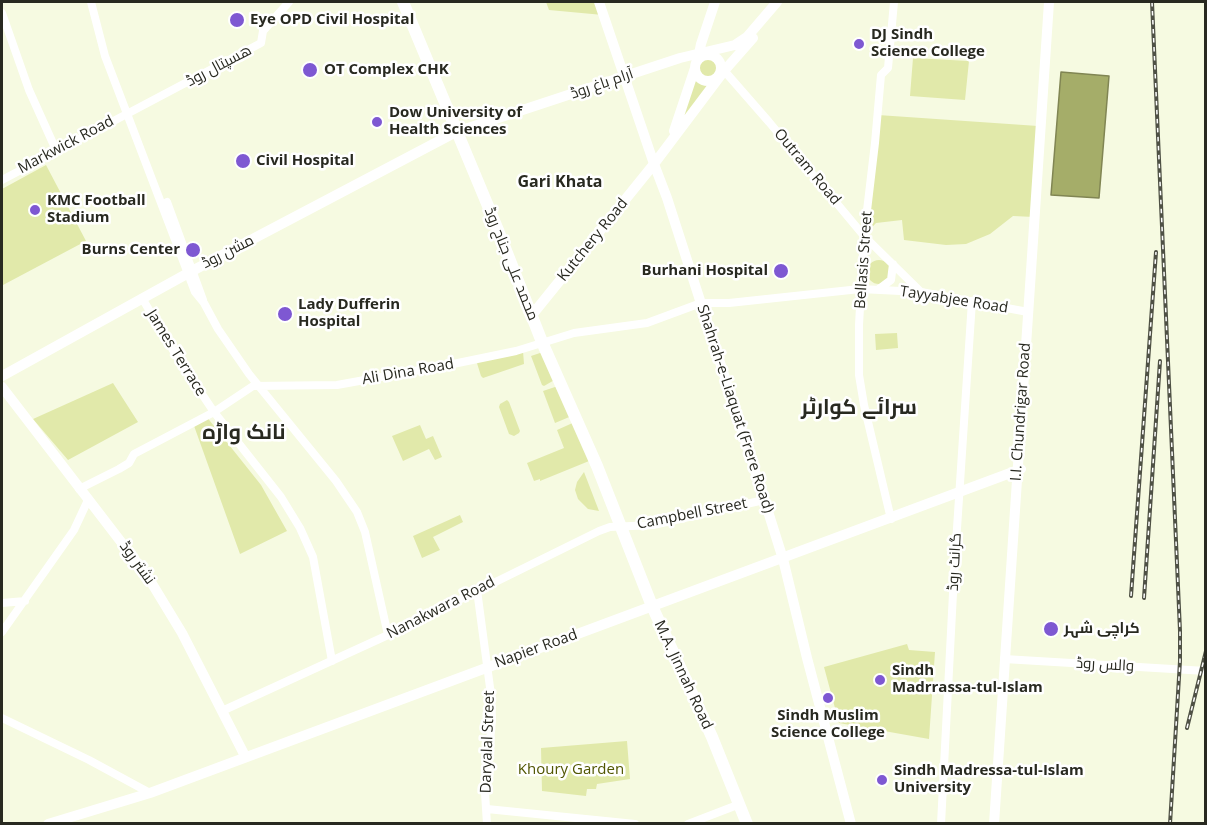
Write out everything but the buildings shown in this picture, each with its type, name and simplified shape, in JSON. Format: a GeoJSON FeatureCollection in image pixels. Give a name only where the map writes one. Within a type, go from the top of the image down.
{"type":"FeatureCollection","features":[{"type":"Feature","properties":{"kind":"highway","name":"محمد علی جناح روڈ"},"geometry":{"type":"LineString","coordinates":[[403,2],[542,342],[594,459],[619,527]]}},
{"type":"Feature","properties":{"kind":"highway","name":"M.A. Jinnah Road"},"geometry":{"type":"LineString","coordinates":[[619,527],[747,824]]}},
{"type":"Feature","properties":{"kind":"main road","name":"Shahrah-e-Liaquat (Frere Road)"},"geometry":{"type":"LineString","coordinates":[[599,2],[667,198],[783,559],[851,824]]}},
{"type":"Feature","properties":{"kind":"main road"},"geometry":{"type":"LineString","coordinates":[[671,139],[715,2]]}},
{"type":"Feature","properties":{"kind":"main road"},"geometry":{"type":"LineString","coordinates":[[671,139],[719,61],[731,47],[747,37],[777,2]]}},
{"type":"Feature","properties":{"kind":"main road"},"geometry":{"type":"LineString","coordinates":[[719,61],[784,2]]}},
{"type":"Feature","properties":{"kind":"main road","name":"I.I. Chundrigar Road"},"geometry":{"type":"LineString","coordinates":[[1019,470],[1051,2]]}},
{"type":"Feature","properties":{"kind":"main road","name":"I.I. Chundrigar Road"},"geometry":{"type":"LineString","coordinates":[[996,824],[1051,2]]}},
{"type":"Feature","properties":{"kind":"main road"},"geometry":{"type":"LineString","coordinates":[[697,60],[701,79],[709,81],[717,77],[719,61],[706,28]]}},
{"type":"Feature","properties":{"kind":"main road","name":"آرام باغ روڈ"},"geometry":{"type":"LineString","coordinates":[[456,132],[624,76],[697,60],[707,54],[719,61]]}},
{"type":"Feature","properties":{"kind":"main road","name":"مشن روڈ"},"geometry":{"type":"LineString","coordinates":[[2,376],[189,272],[456,132]]}},
{"type":"Feature","properties":{"kind":"main road","name":"Kutchery Road"},"geometry":{"type":"LineString","coordinates":[[532,315],[654,164],[671,139]]}},
{"type":"Feature","properties":{"kind":"main road","name":"نشتر روڈ"},"geometry":{"type":"LineString","coordinates":[[2,387],[148,577],[182,633],[245,756]]}},
{"type":"Feature","properties":{"kind":"main road","name":"Napier Road"},"geometry":{"type":"LineString","coordinates":[[48,824],[150,793],[1019,470]]}},
{"type":"Feature","properties":{"kind":"street"},"geometry":{"type":"LineString","coordinates":[[91,2],[105,56],[129,112]]}},
{"type":"Feature","properties":{"kind":"street"},"geometry":{"type":"LineString","coordinates":[[95,2],[109,55],[195,292],[258,386],[330,473],[357,512],[365,532],[388,635]]}},
{"type":"Feature","properties":{"kind":"street","name":"ھسپتال روڈ"},"geometry":{"type":"LineString","coordinates":[[129,112],[261,44],[263,31],[289,2]]}},
{"type":"Feature","properties":{"kind":"street","name":"Bellasis Street"},"geometry":{"type":"LineString","coordinates":[[891,519],[862,396],[860,289],[881,75],[888,68],[894,2]]}},
{"type":"Feature","properties":{"kind":"street"},"geometry":{"type":"LineString","coordinates":[[2,13],[29,88],[56,150]]}},
{"type":"Feature","properties":{"kind":"street","name":"Outram Road"},"geometry":{"type":"LineString","coordinates":[[719,61],[864,236],[921,292]]}},
{"type":"Feature","properties":{"kind":"street","name":"Markwick Road"},"geometry":{"type":"LineString","coordinates":[[2,180],[129,112]]}},
{"type":"Feature","properties":{"kind":"street"},"geometry":{"type":"LineString","coordinates":[[879,290],[891,280],[893,264]]}},
{"type":"Feature","properties":{"kind":"street","name":"Tayyabjee Road"},"geometry":{"type":"LineString","coordinates":[[555,338],[574,333],[647,323],[701,303],[729,303],[860,289],[921,292],[1028,312]]}},
{"type":"Feature","properties":{"kind":"street","name":"James Terrace"},"geometry":{"type":"LineString","coordinates":[[142,298],[177,357],[214,412],[281,496],[307,541],[313,557],[332,661]]}},
{"type":"Feature","properties":{"kind":"street","name":"گرانٹ روڈ"},"geometry":{"type":"LineString","coordinates":[[941,824],[958,493],[972,301]]}},
{"type":"Feature","properties":{"kind":"street","name":"Ali Dina Road"},"geometry":{"type":"LineString","coordinates":[[258,386],[342,384],[516,351],[555,338]]}},
{"type":"Feature","properties":{"kind":"street"},"geometry":{"type":"LineString","coordinates":[[79,489],[129,463],[134,454],[141,450],[214,412],[247,388],[258,386]]}},
{"type":"Feature","properties":{"kind":"street"},"geometry":{"type":"LineString","coordinates":[[2,632],[74,530],[88,500]]}},
{"type":"Feature","properties":{"kind":"street","name":"Campbell Street"},"geometry":{"type":"LineString","coordinates":[[619,527],[653,525],[764,500]]}},
{"type":"Feature","properties":{"kind":"street","name":"Nanakwara Road"},"geometry":{"type":"LineString","coordinates":[[222,711],[388,635],[599,531],[619,527]]}},
{"type":"Feature","properties":{"kind":"street","name":"Daryalal Street"},"geometry":{"type":"LineString","coordinates":[[477,590],[491,695],[492,720],[485,792],[487,824]]}},
{"type":"Feature","properties":{"kind":"street"},"geometry":{"type":"LineString","coordinates":[[2,603],[25,601]]}},
{"type":"Feature","properties":{"kind":"street","name":"والس روڈ"},"geometry":{"type":"LineString","coordinates":[[1006,659],[1206,671]]}},
{"type":"Feature","properties":{"kind":"street"},"geometry":{"type":"LineString","coordinates":[[2,717],[150,793]]}},
{"type":"Feature","properties":{"kind":"street"},"geometry":{"type":"LineString","coordinates":[[688,824],[740,804]]}},
{"type":"Feature","properties":{"kind":"street"},"geometry":{"type":"LineString","coordinates":[[487,809],[635,824]]}},
{"type":"Feature","properties":{"kind":"green space"},"geometry":{"type":"Polygon","coordinates":[[[546,2],[600,2],[603,15],[549,10],[546,2]]]}},
{"type":"Feature","properties":{"kind":"green space"},"geometry":{"type":"Polygon","coordinates":[[[710,54],[719,61],[721,69],[678,131],[697,60],[710,54]]]}},
{"type":"Feature","properties":{"kind":"green space"},"geometry":{"type":"Polygon","coordinates":[[[913,58],[969,61],[965,100],[910,96],[913,58]]]}},
{"type":"Feature","properties":{"kind":"green space"},"geometry":{"type":"Polygon","coordinates":[[[878,115],[1038,126],[1034,217],[1013,216],[990,234],[966,244],[946,245],[904,240],[902,220],[876,223],[864,236],[878,115]]]}},
{"type":"Feature","properties":{"kind":"green space","name":"KMC Football Stadium"},"geometry":{"type":"Polygon","coordinates":[[[46,165],[86,241],[3,285],[2,189],[46,165]]]}},
{"type":"Feature","properties":{"kind":"green space"},"geometry":{"type":"Polygon","coordinates":[[[879,260],[887,264],[891,272],[887,280],[879,284],[871,280],[867,272],[871,264],[879,260]]]}},
{"type":"Feature","properties":{"kind":"green space"},"geometry":{"type":"Polygon","coordinates":[[[897,333],[898,348],[876,350],[875,334],[897,333]]]}},
{"type":"Feature","properties":{"kind":"green space"},"geometry":{"type":"Polygon","coordinates":[[[523,351],[524,364],[483,378],[481,376],[476,360],[523,351]]]}},
{"type":"Feature","properties":{"kind":"green space"},"geometry":{"type":"Polygon","coordinates":[[[546,351],[558,378],[544,386],[531,356],[546,351]]]}},
{"type":"Feature","properties":{"kind":"green space"},"geometry":{"type":"Polygon","coordinates":[[[113,383],[138,422],[68,460],[33,419],[113,383]]]}},
{"type":"Feature","properties":{"kind":"green space"},"geometry":{"type":"Polygon","coordinates":[[[561,385],[574,415],[555,423],[543,391],[561,385]]]}},
{"type":"Feature","properties":{"kind":"green space"},"geometry":{"type":"Polygon","coordinates":[[[507,400],[520,431],[514,436],[509,434],[499,407],[507,400]]]}},
{"type":"Feature","properties":{"kind":"green space"},"geometry":{"type":"Polygon","coordinates":[[[206,416],[261,485],[287,531],[240,554],[193,423],[206,416]]]}},
{"type":"Feature","properties":{"kind":"green space"},"geometry":{"type":"Polygon","coordinates":[[[577,421],[594,459],[540,481],[540,479],[534,481],[527,463],[564,448],[557,430],[577,421]]]}},
{"type":"Feature","properties":{"kind":"green space"},"geometry":{"type":"Polygon","coordinates":[[[420,425],[426,439],[433,436],[442,457],[435,460],[429,449],[403,461],[392,436],[420,425]]]}},
{"type":"Feature","properties":{"kind":"green space"},"geometry":{"type":"Polygon","coordinates":[[[584,472],[599,511],[588,509],[578,499],[575,490],[584,472]]]}},
{"type":"Feature","properties":{"kind":"green space"},"geometry":{"type":"Polygon","coordinates":[[[460,515],[463,522],[433,537],[440,550],[422,558],[413,536],[460,515]]]}},
{"type":"Feature","properties":{"kind":"green space"},"geometry":{"type":"Polygon","coordinates":[[[907,644],[909,650],[935,652],[929,739],[839,723],[824,667],[907,644]]]}},
{"type":"Feature","properties":{"kind":"green space","name":"Khoury Garden"},"geometry":{"type":"Polygon","coordinates":[[[627,741],[630,779],[597,784],[596,789],[587,789],[586,796],[542,791],[541,748],[627,741]]]}},
{"type":"Feature","properties":{"kind":"shaded area"},"geometry":{"type":"Polygon","coordinates":[[[1061,72],[1109,76],[1099,198],[1051,195],[1061,72]]]}},
{"type":"Feature","properties":{"kind":"railway"},"geometry":{"type":"LineString","coordinates":[[1152,2],[1180,631],[1170,824]]}},
{"type":"Feature","properties":{"kind":"railway"},"geometry":{"type":"LineString","coordinates":[[1131,596],[1156,252]]}},
{"type":"Feature","properties":{"kind":"railway"},"geometry":{"type":"LineString","coordinates":[[1144,598],[1160,361]]}},
{"type":"Feature","properties":{"kind":"railway"},"geometry":{"type":"LineString","coordinates":[[1187,728],[1206,651]]}},
{"type":"Feature","properties":{"kind":"place","name":"Eye OPD Civil Hospital"},"geometry":{"type":"Point","coordinates":[237,20]}},
{"type":"Feature","properties":{"kind":"place","name":"DJ Sindh Science College"},"geometry":{"type":"Point","coordinates":[859,44]}},
{"type":"Feature","properties":{"kind":"place","name":"OT Complex CHK"},"geometry":{"type":"Point","coordinates":[310,70]}},
{"type":"Feature","properties":{"kind":"place","name":"Dow University of Health Sciences"},"geometry":{"type":"Point","coordinates":[377,122]}},
{"type":"Feature","properties":{"kind":"place","name":"Civil Hospital"},"geometry":{"type":"Point","coordinates":[243,161]}},
{"type":"Feature","properties":{"kind":"place","name":"KMC Football Stadium"},"geometry":{"type":"Point","coordinates":[35,210]}},
{"type":"Feature","properties":{"kind":"place","name":"Burns Center"},"geometry":{"type":"Point","coordinates":[193,250]}},
{"type":"Feature","properties":{"kind":"place","name":"Burhani Hospital"},"geometry":{"type":"Point","coordinates":[781,271]}},
{"type":"Feature","properties":{"kind":"place","name":"Lady Dufferin Hospital"},"geometry":{"type":"Point","coordinates":[285,314]}},
{"type":"Feature","properties":{"kind":"place","name":"کراچی شہر"},"geometry":{"type":"Point","coordinates":[1051,629]}},
{"type":"Feature","properties":{"kind":"place","name":"Sindh Madrrassa-tul-Islam"},"geometry":{"type":"Point","coordinates":[880,680]}},
{"type":"Feature","properties":{"kind":"place","name":"Sindh Muslim Science College"},"geometry":{"type":"Point","coordinates":[828,698]}},
{"type":"Feature","properties":{"kind":"place","name":"Sindh Madressa-tul-Islam University"},"geometry":{"type":"Point","coordinates":[882,780]}},
{"type":"Feature","properties":{"kind":"district","name":"Gari Khata"},"geometry":{"type":"Point","coordinates":[560,182]}},
{"type":"Feature","properties":{"kind":"district","name":"سرائے کوارٹر"},"geometry":{"type":"Point","coordinates":[859,408]}},
{"type":"Feature","properties":{"kind":"district","name":"نانک واڑہ"},"geometry":{"type":"Point","coordinates":[244,433]}}]}
